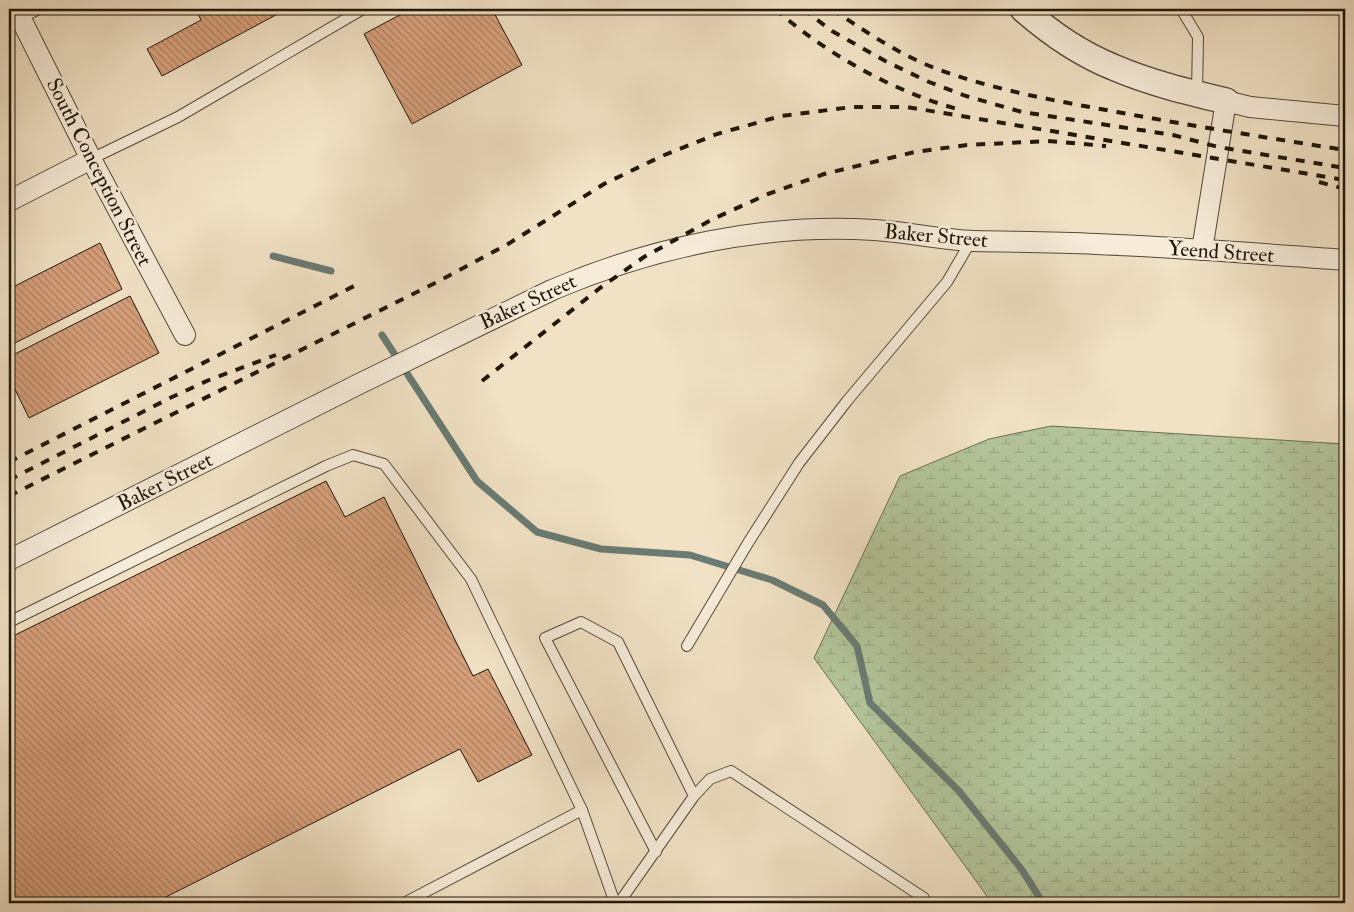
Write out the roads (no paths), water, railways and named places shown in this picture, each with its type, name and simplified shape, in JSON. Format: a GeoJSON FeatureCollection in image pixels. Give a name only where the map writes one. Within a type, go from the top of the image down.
{"type":"FeatureCollection","features":[{"type":"Feature","properties":{"kind":"street"},"geometry":{"type":"LineString","coordinates":[[1023,9],[1076,48],[1112,67],[1161,85],[1250,107],[1345,116]]}},
{"type":"Feature","properties":{"kind":"street","name":"South Conception Street"},"geometry":{"type":"LineString","coordinates":[[18,14],[91,159],[185,335]]}},
{"type":"Feature","properties":{"kind":"street"},"geometry":{"type":"LineString","coordinates":[[1202,250],[1226,101]]}},
{"type":"Feature","properties":{"kind":"street"},"geometry":{"type":"LineString","coordinates":[[9,201],[91,159]]}},
{"type":"Feature","properties":{"kind":"street","name":"Baker Street"},"geometry":{"type":"LineString","coordinates":[[9,560],[530,300],[582,278],[644,257],[748,234],[834,229],[875,230],[971,241],[1096,244]]}},
{"type":"Feature","properties":{"kind":"street","name":"Yeend Street"},"geometry":{"type":"LineString","coordinates":[[1096,244],[1345,260]]}},
{"type":"Feature","properties":{"kind":"lane"},"geometry":{"type":"LineString","coordinates":[[18,14],[38,9]]}},
{"type":"Feature","properties":{"kind":"lane"},"geometry":{"type":"LineString","coordinates":[[91,159],[178,118],[363,9]]}},
{"type":"Feature","properties":{"kind":"lane"},"geometry":{"type":"LineString","coordinates":[[1181,9],[1198,37],[1197,94]]}},
{"type":"Feature","properties":{"kind":"lane"},"geometry":{"type":"LineString","coordinates":[[687,646],[710,605],[799,463],[821,433],[947,282],[971,241]]}},
{"type":"Feature","properties":{"kind":"lane"},"geometry":{"type":"LineString","coordinates":[[9,622],[326,466],[353,455],[384,464],[470,579],[582,810],[617,903]]}},
{"type":"Feature","properties":{"kind":"lane"},"geometry":{"type":"LineString","coordinates":[[656,852],[545,638],[581,622],[618,642],[694,796]]}},
{"type":"Feature","properties":{"kind":"lane"},"geometry":{"type":"LineString","coordinates":[[617,903],[656,852],[694,796],[710,779],[731,771],[924,898]]}},
{"type":"Feature","properties":{"kind":"lane"},"geometry":{"type":"LineString","coordinates":[[404,903],[582,810]]}},
{"type":"Feature","properties":{"kind":"waterway"},"geometry":{"type":"LineString","coordinates":[[273,256],[331,271]]}},
{"type":"Feature","properties":{"kind":"waterway"},"geometry":{"type":"LineString","coordinates":[[382,335],[477,481],[537,532],[601,549],[690,555],[772,580],[823,605],[857,646],[870,703],[959,791],[1022,870],[1043,903]]}},
{"type":"Feature","properties":{"kind":"railway"},"geometry":{"type":"LineString","coordinates":[[775,9],[816,41],[860,69],[908,92],[957,109]]}},
{"type":"Feature","properties":{"kind":"railway"},"geometry":{"type":"LineString","coordinates":[[803,9],[832,31],[887,62],[929,82],[966,96],[1022,112],[1173,135],[1218,147],[1345,168]]}},
{"type":"Feature","properties":{"kind":"railway"},"geometry":{"type":"LineString","coordinates":[[832,9],[871,35],[911,58],[940,70],[984,84],[1095,108],[1345,150]]}},
{"type":"Feature","properties":{"kind":"railway"},"geometry":{"type":"LineString","coordinates":[[9,496],[439,281],[508,244],[604,184],[662,156],[717,134],[781,116],[852,107],[907,107],[1345,180]]}},
{"type":"Feature","properties":{"kind":"railway"},"geometry":{"type":"LineString","coordinates":[[482,381],[600,288],[644,257],[713,219],[768,194],[824,174],[915,152],[967,145],[1048,141],[1106,146]]}},
{"type":"Feature","properties":{"kind":"railway"},"geometry":{"type":"LineString","coordinates":[[1319,182],[1345,189]]}},
{"type":"Feature","properties":{"kind":"railway"},"geometry":{"type":"LineString","coordinates":[[9,462],[356,285]]}},
{"type":"Feature","properties":{"kind":"railway"},"geometry":{"type":"LineString","coordinates":[[9,480],[172,397],[209,380],[276,355]]}}]}
